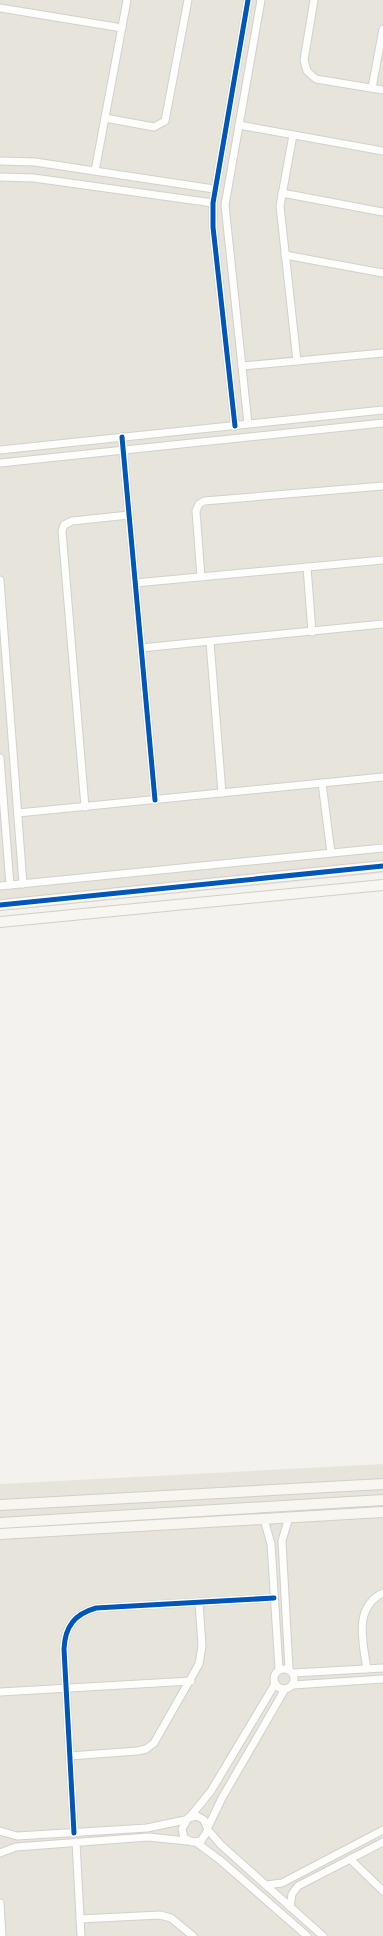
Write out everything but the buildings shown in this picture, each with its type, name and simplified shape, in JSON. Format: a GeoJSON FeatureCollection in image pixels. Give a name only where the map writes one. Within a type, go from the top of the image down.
{"type":"FeatureCollection","features":[{"type":"Feature","properties":{"kind":"street"},"geometry":{"type":"LineString","coordinates":[[95,171],[127,0]]}},
{"type":"Feature","properties":{"kind":"street"},"geometry":{"type":"LineString","coordinates":[[105,118],[154,127],[166,121],[188,0]]}},
{"type":"Feature","properties":{"kind":"street"},"geometry":{"type":"LineString","coordinates":[[235,426],[213,227],[213,203],[248,0]]}},
{"type":"Feature","properties":{"kind":"street"},"geometry":{"type":"LineString","coordinates":[[248,424],[225,210],[227,186],[261,0]]}},
{"type":"Feature","properties":{"kind":"street"},"geometry":{"type":"LineString","coordinates":[[314,0],[304,60],[306,71],[316,78],[383,90]]}},
{"type":"Feature","properties":{"kind":"street"},"geometry":{"type":"LineString","coordinates":[[0,8],[122,28]]}},
{"type":"Feature","properties":{"kind":"street"},"geometry":{"type":"LineString","coordinates":[[372,88],[383,29]]}},
{"type":"Feature","properties":{"kind":"street"},"geometry":{"type":"LineString","coordinates":[[238,125],[383,151]]}},
{"type":"Feature","properties":{"kind":"street"},"geometry":{"type":"LineString","coordinates":[[293,135],[280,209],[297,361]]}},
{"type":"Feature","properties":{"kind":"street"},"geometry":{"type":"LineString","coordinates":[[0,161],[29,162],[214,189]]}},
{"type":"Feature","properties":{"kind":"street"},"geometry":{"type":"LineString","coordinates":[[0,177],[34,178],[213,203]]}},
{"type":"Feature","properties":{"kind":"street"},"geometry":{"type":"LineString","coordinates":[[282,193],[383,212]]}},
{"type":"Feature","properties":{"kind":"street"},"geometry":{"type":"LineString","coordinates":[[285,255],[383,273]]}},
{"type":"Feature","properties":{"kind":"street"},"geometry":{"type":"LineString","coordinates":[[242,366],[383,353]]}},
{"type":"Feature","properties":{"kind":"street"},"geometry":{"type":"LineString","coordinates":[[0,450],[383,410]]}},
{"type":"Feature","properties":{"kind":"street"},"geometry":{"type":"LineString","coordinates":[[0,463],[383,423]]}},
{"type":"Feature","properties":{"kind":"street"},"geometry":{"type":"LineString","coordinates":[[122,437],[155,800]]}},
{"type":"Feature","properties":{"kind":"street"},"geometry":{"type":"LineString","coordinates":[[201,577],[196,512],[199,504],[204,501],[383,486]]}},
{"type":"Feature","properties":{"kind":"street"},"geometry":{"type":"LineString","coordinates":[[85,807],[62,531],[66,523],[72,520],[129,515]]}},
{"type":"Feature","properties":{"kind":"street"},"geometry":{"type":"LineString","coordinates":[[135,583],[383,560]]}},
{"type":"Feature","properties":{"kind":"street"},"geometry":{"type":"LineString","coordinates":[[306,567],[312,632]]}},
{"type":"Feature","properties":{"kind":"street"},"geometry":{"type":"LineString","coordinates":[[0,580],[24,884]]}},
{"type":"Feature","properties":{"kind":"street"},"geometry":{"type":"LineString","coordinates":[[141,648],[383,624]]}},
{"type":"Feature","properties":{"kind":"street"},"geometry":{"type":"LineString","coordinates":[[210,642],[222,793]]}},
{"type":"Feature","properties":{"kind":"street"},"geometry":{"type":"LineString","coordinates":[[0,758],[10,885]]}},
{"type":"Feature","properties":{"kind":"street"},"geometry":{"type":"LineString","coordinates":[[18,813],[383,777]]}},
{"type":"Feature","properties":{"kind":"street"},"geometry":{"type":"LineString","coordinates":[[322,783],[331,853]]}},
{"type":"Feature","properties":{"kind":"street"},"geometry":{"type":"LineString","coordinates":[[0,886],[383,848]]}},
{"type":"Feature","properties":{"kind":"street"},"geometry":{"type":"LineString","coordinates":[[0,905],[383,866]]}},
{"type":"Feature","properties":{"kind":"street"},"geometry":{"type":"LineString","coordinates":[[0,922],[383,885]]}},
{"type":"Feature","properties":{"kind":"street"},"geometry":{"type":"LineString","coordinates":[[0,1505],[383,1484]]}},
{"type":"Feature","properties":{"kind":"street"},"geometry":{"type":"LineString","coordinates":[[0,1523],[383,1500]]}},
{"type":"Feature","properties":{"kind":"street"},"geometry":{"type":"LineString","coordinates":[[0,1534],[383,1512]]}},
{"type":"Feature","properties":{"kind":"street"},"geometry":{"type":"LineString","coordinates":[[289,1517],[282,1541],[293,1685]]}},
{"type":"Feature","properties":{"kind":"street"},"geometry":{"type":"LineString","coordinates":[[264,1519],[271,1544],[279,1670]]}},
{"type":"Feature","properties":{"kind":"street"},"geometry":{"type":"LineString","coordinates":[[367,1669],[362,1622],[369,1603],[383,1592]]}},
{"type":"Feature","properties":{"kind":"street"},"geometry":{"type":"LineString","coordinates":[[74,1832],[64,1637],[68,1626],[85,1611],[96,1608],[274,1598]]}},
{"type":"Feature","properties":{"kind":"street"},"geometry":{"type":"LineString","coordinates":[[70,1756],[146,1749],[154,1743],[191,1681],[198,1664],[202,1646],[199,1602]]}},
{"type":"Feature","properties":{"kind":"street"},"geometry":{"type":"LineString","coordinates":[[188,1841],[182,1833],[187,1819],[212,1791],[275,1684],[274,1674],[279,1670],[383,1668]]}},
{"type":"Feature","properties":{"kind":"street"},"geometry":{"type":"LineString","coordinates":[[197,1843],[205,1838],[222,1798],[285,1689],[293,1685],[383,1679]]}},
{"type":"Feature","properties":{"kind":"street"},"geometry":{"type":"LineString","coordinates":[[0,1692],[191,1681]]}},
{"type":"Feature","properties":{"kind":"street"},"geometry":{"type":"LineString","coordinates":[[275,1684],[285,1689]]}},
{"type":"Feature","properties":{"kind":"street"},"geometry":{"type":"LineString","coordinates":[[0,1831],[17,1836],[147,1828],[201,1817],[221,1845],[324,1936]]}},
{"type":"Feature","properties":{"kind":"street"},"geometry":{"type":"LineString","coordinates":[[266,1885],[282,1883],[383,1830]]}},
{"type":"Feature","properties":{"kind":"street"},"geometry":{"type":"LineString","coordinates":[[0,1853],[16,1846],[148,1837],[197,1843],[220,1860],[307,1936]]}},
{"type":"Feature","properties":{"kind":"street"},"geometry":{"type":"LineString","coordinates":[[76,1842],[81,1936]]}},
{"type":"Feature","properties":{"kind":"street"},"geometry":{"type":"LineString","coordinates":[[290,1906],[292,1894],[298,1886],[383,1842]]}},
{"type":"Feature","properties":{"kind":"street"},"geometry":{"type":"LineString","coordinates":[[350,1859],[383,1891]]}},
{"type":"Feature","properties":{"kind":"street"},"geometry":{"type":"LineString","coordinates":[[0,1903],[2,1936]]}},
{"type":"Feature","properties":{"kind":"street"},"geometry":{"type":"LineString","coordinates":[[80,1919],[160,1915],[171,1918],[193,1936]]}},
{"type":"Feature","properties":{"kind":"shaded area"},"geometry":{"type":"Polygon","coordinates":[[[0,0],[383,0],[383,873],[0,911],[0,0]]]}},
{"type":"Feature","properties":{"kind":"shaded area"},"geometry":{"type":"Polygon","coordinates":[[[383,1464],[383,1936],[0,1936],[0,1484],[383,1464]]]}},
{"type":"Feature","properties":{"kind":"cycle path"},"geometry":{"type":"LineString","coordinates":[[235,426],[213,227],[213,203],[248,0]]}},
{"type":"Feature","properties":{"kind":"cycle path"},"geometry":{"type":"LineString","coordinates":[[122,437],[155,800]]}},
{"type":"Feature","properties":{"kind":"cycle path"},"geometry":{"type":"LineString","coordinates":[[0,905],[383,866]]}},
{"type":"Feature","properties":{"kind":"cycle path"},"geometry":{"type":"LineString","coordinates":[[74,1833],[64,1649],[66,1634],[72,1622],[82,1614],[96,1608],[274,1598]]}}]}
